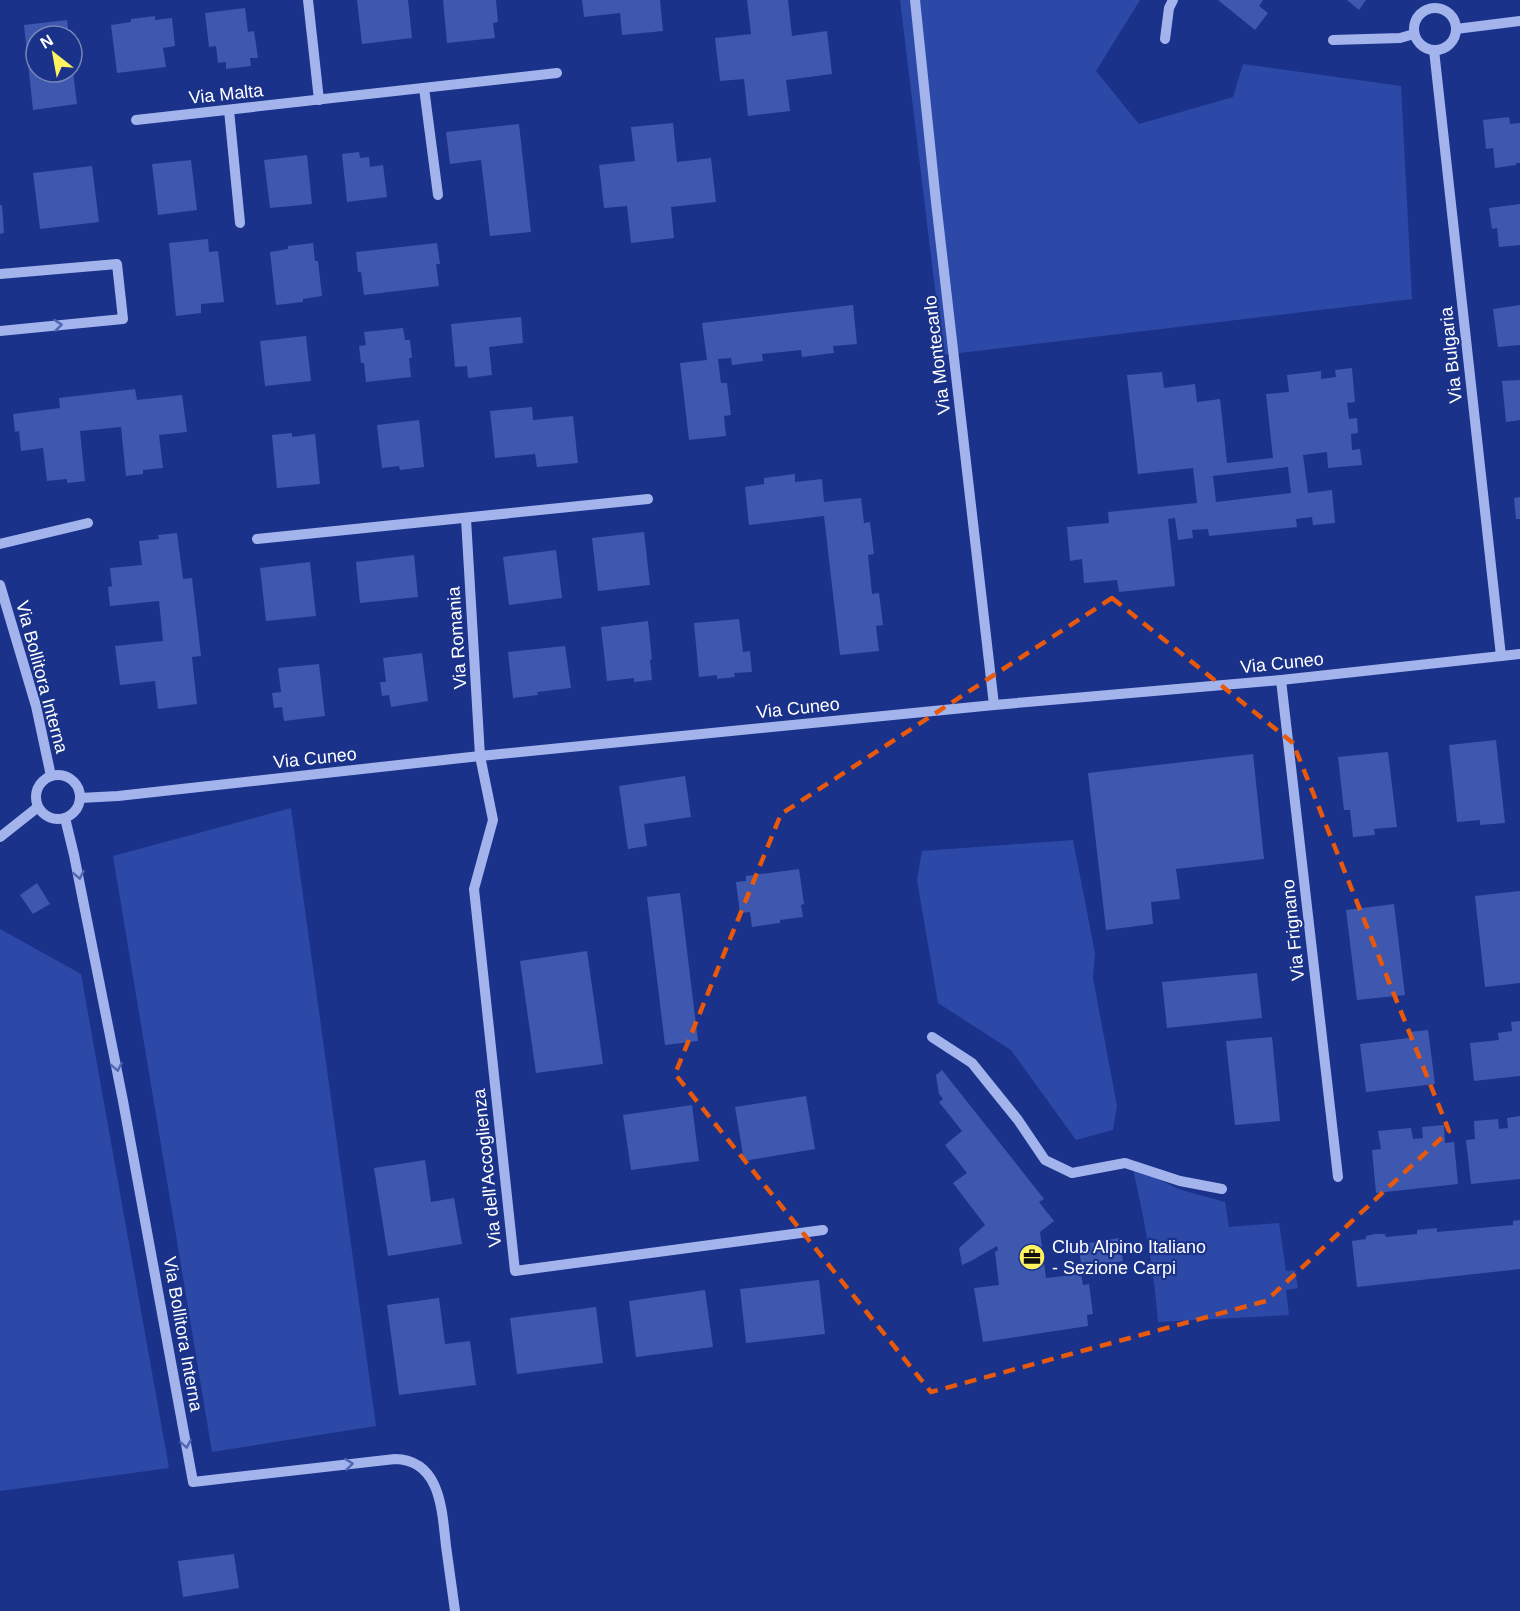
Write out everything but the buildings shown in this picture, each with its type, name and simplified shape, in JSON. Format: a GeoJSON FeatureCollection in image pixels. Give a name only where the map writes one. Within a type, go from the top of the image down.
{"type":"FeatureCollection","features":[{"type":"Feature","properties":{"kind":"street"},"geometry":{"type":"LineString","coordinates":[[308,0],[319,100]]}},
{"type":"Feature","properties":{"kind":"street","name":"Via Montecarlo"},"geometry":{"type":"LineString","coordinates":[[915,0],[994,705]]}},
{"type":"Feature","properties":{"kind":"street"},"geometry":{"type":"LineString","coordinates":[[1165,39],[1169,8],[1173,0]]}},
{"type":"Feature","properties":{"kind":"street"},"geometry":{"type":"LineString","coordinates":[[1435,4],[1447,12],[1455,23],[1456,29],[1452,42],[1441,49],[1434,50],[1422,46],[1414,33],[1414,26],[1420,13],[1435,4]]}},
{"type":"Feature","properties":{"kind":"street"},"geometry":{"type":"LineString","coordinates":[[1456,29],[1520,21]]}},
{"type":"Feature","properties":{"kind":"street"},"geometry":{"type":"LineString","coordinates":[[1334,40],[1400,38],[1414,33]]}},
{"type":"Feature","properties":{"kind":"street","name":"Via Bulgaria"},"geometry":{"type":"LineString","coordinates":[[1434,50],[1501,656]]}},
{"type":"Feature","properties":{"kind":"street","name":"Via Malta"},"geometry":{"type":"LineString","coordinates":[[136,120],[557,73]]}},
{"type":"Feature","properties":{"kind":"street"},"geometry":{"type":"LineString","coordinates":[[424,88],[438,195]]}},
{"type":"Feature","properties":{"kind":"street"},"geometry":{"type":"LineString","coordinates":[[229,110],[240,223]]}},
{"type":"Feature","properties":{"kind":"street"},"geometry":{"type":"LineString","coordinates":[[0,274],[117,264],[123,319],[0,331]]}},
{"type":"Feature","properties":{"kind":"street"},"geometry":{"type":"LineString","coordinates":[[257,539],[648,499]]}},
{"type":"Feature","properties":{"kind":"street","name":"Via Romania"},"geometry":{"type":"LineString","coordinates":[[466,519],[480,756]]}},
{"type":"Feature","properties":{"kind":"street"},"geometry":{"type":"LineString","coordinates":[[0,544],[88,523]]}},
{"type":"Feature","properties":{"kind":"street","name":"Via Bollitora Interna"},"geometry":{"type":"LineString","coordinates":[[0,585],[34,695],[51,776]]}},
{"type":"Feature","properties":{"kind":"street","name":"Via Cuneo"},"geometry":{"type":"LineString","coordinates":[[80,798],[118,796],[480,756],[994,705],[1281,680],[1520,654]]}},
{"type":"Feature","properties":{"kind":"street","name":"Via Frignano"},"geometry":{"type":"LineString","coordinates":[[1281,680],[1338,1177]]}},
{"type":"Feature","properties":{"kind":"street","name":"Via dell'Accoglienza"},"geometry":{"type":"LineString","coordinates":[[480,756],[494,820],[474,889],[515,1271],[823,1230]]}},
{"type":"Feature","properties":{"kind":"street"},"geometry":{"type":"LineString","coordinates":[[57,775],[69,778],[77,787],[80,798],[74,813],[65,818],[52,819],[41,812],[36,801],[38,789],[46,779],[57,775]]}},
{"type":"Feature","properties":{"kind":"street"},"geometry":{"type":"LineString","coordinates":[[0,837],[38,807]]}},
{"type":"Feature","properties":{"kind":"street","name":"Via Bollitora Interna"},"geometry":{"type":"LineString","coordinates":[[65,818],[125,1111],[193,1482],[395,1459],[414,1462],[423,1468],[440,1497],[455,1611]]}},
{"type":"Feature","properties":{"kind":"street"},"geometry":{"type":"LineString","coordinates":[[932,1037],[972,1063],[1018,1120],[1046,1160],[1072,1173],[1125,1162],[1180,1181],[1222,1189]]}},
{"type":"Feature","properties":{"kind":"highlighted area"},"geometry":{"type":"Polygon","coordinates":[[[1112,598],[1293,743],[1449,1131],[1266,1301],[931,1392],[675,1074],[781,814],[1112,598]]]}},
{"type":"Feature","properties":{"kind":"shaded area"},"geometry":{"type":"Polygon","coordinates":[[[900,0],[1140,0],[1096,71],[1139,124],[1233,97],[1243,64],[1401,86],[1412,299],[943,355],[900,0]]]}},
{"type":"Feature","properties":{"kind":"shaded area"},"geometry":{"type":"Polygon","coordinates":[[[291,808],[376,1426],[212,1452],[113,856],[291,808]]]}},
{"type":"Feature","properties":{"kind":"shaded area"},"geometry":{"type":"Polygon","coordinates":[[[1073,840],[1095,953],[1093,978],[1117,1106],[1113,1130],[1076,1140],[1011,1050],[938,1003],[917,880],[922,851],[1073,840]]]}},
{"type":"Feature","properties":{"kind":"shaded area"},"geometry":{"type":"Polygon","coordinates":[[[0,929],[81,974],[169,1468],[0,1491],[0,929]]]}},
{"type":"Feature","properties":{"kind":"shaded area"},"geometry":{"type":"Polygon","coordinates":[[[1132,1165],[1178,1189],[1225,1202],[1229,1227],[1279,1223],[1286,1271],[1295,1270],[1298,1288],[1286,1290],[1289,1315],[1158,1322],[1148,1243],[1132,1165]]]}},
{"type":"Feature","properties":{"kind":"place","name":"Club Alpino Italiano - Sezione Carpi"},"geometry":{"type":"Point","coordinates":[1032,1257]}}]}
